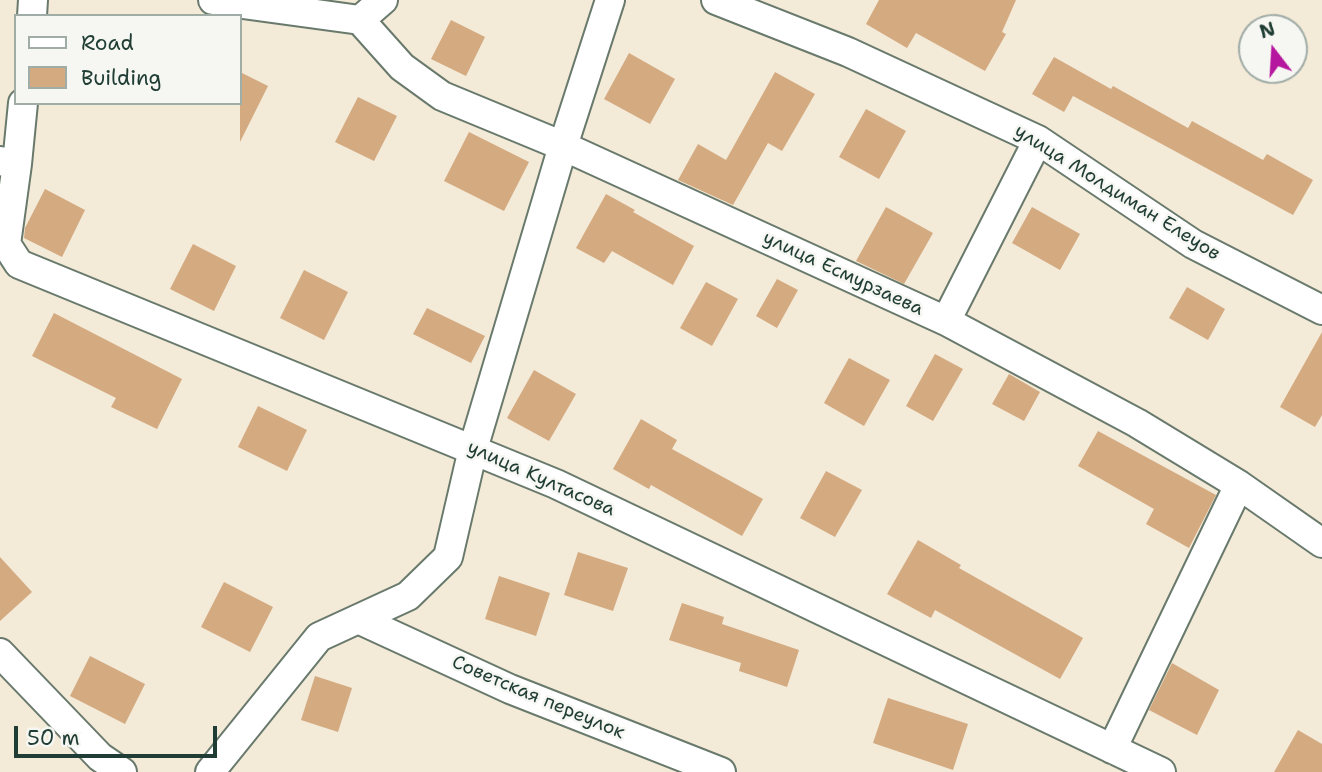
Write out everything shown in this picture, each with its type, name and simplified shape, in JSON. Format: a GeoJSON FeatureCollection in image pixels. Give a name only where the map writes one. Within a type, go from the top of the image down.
{"type":"FeatureCollection","features":[{"type":"Feature","properties":{"kind":"street"},"geometry":{"type":"LineString","coordinates":[[214,0],[360,20],[383,0]]}},
{"type":"Feature","properties":{"kind":"street"},"geometry":{"type":"LineString","coordinates":[[210,772],[319,637],[408,596],[448,557],[473,449],[563,146],[610,0]]}},
{"type":"Feature","properties":{"kind":"street","name":"улица Молдиман Елеуов"},"geometry":{"type":"LineString","coordinates":[[716,0],[848,52],[1038,139],[1193,244],[1322,310]]}},
{"type":"Feature","properties":{"kind":"street","name":"улица Есмурзаева"},"geometry":{"type":"LineString","coordinates":[[360,20],[402,67],[442,96],[563,146],[946,321],[1137,423],[1239,485],[1322,543]]}},
{"type":"Feature","properties":{"kind":"street","name":"улица Култасова"},"geometry":{"type":"LineString","coordinates":[[22,105],[8,163],[6,244],[19,264],[556,484],[1161,772]]}},
{"type":"Feature","properties":{"kind":"street"},"geometry":{"type":"LineString","coordinates":[[946,321],[1038,139]]}},
{"type":"Feature","properties":{"kind":"street"},"geometry":{"type":"LineString","coordinates":[[1112,748],[1239,485]]}},
{"type":"Feature","properties":{"kind":"street","name":"Советская переулок"},"geometry":{"type":"LineString","coordinates":[[358,619],[510,689],[721,772]]}},
{"type":"Feature","properties":{"kind":"street"},"geometry":{"type":"LineString","coordinates":[[0,653],[100,757],[122,772]]}},
{"type":"Feature","properties":{"kind":"building"},"geometry":{"type":"Polygon","coordinates":[[[879,0],[1016,0],[1002,32],[1006,34],[985,71],[916,33],[907,48],[866,24],[879,0]]]}},
{"type":"Feature","properties":{"kind":"building"},"geometry":{"type":"Polygon","coordinates":[[[451,20],[485,37],[466,76],[431,59],[451,20]]]}},
{"type":"Feature","properties":{"kind":"building"},"geometry":{"type":"Polygon","coordinates":[[[629,53],[675,79],[650,124],[604,99],[629,53]]]}},
{"type":"Feature","properties":{"kind":"building"},"geometry":{"type":"Polygon","coordinates":[[[1054,57],[1188,128],[1192,121],[1263,160],[1267,154],[1313,180],[1293,215],[1073,96],[1064,112],[1032,94],[1054,57]]]}},
{"type":"Feature","properties":{"kind":"building"},"geometry":{"type":"Polygon","coordinates":[[[775,72],[815,94],[782,151],[768,143],[733,205],[678,180],[698,144],[726,160],[775,72]]]}},
{"type":"Feature","properties":{"kind":"building"},"geometry":{"type":"Polygon","coordinates":[[[242,73],[268,86],[240,142],[240,105],[242,73]]]}},
{"type":"Feature","properties":{"kind":"building"},"geometry":{"type":"Polygon","coordinates":[[[358,97],[397,116],[374,161],[335,142],[358,97]]]}},
{"type":"Feature","properties":{"kind":"building"},"geometry":{"type":"Polygon","coordinates":[[[866,109],[906,131],[879,179],[839,157],[866,109]]]}},
{"type":"Feature","properties":{"kind":"building"},"geometry":{"type":"Polygon","coordinates":[[[469,132],[529,162],[504,211],[444,181],[469,132]]]}},
{"type":"Feature","properties":{"kind":"building"},"geometry":{"type":"Polygon","coordinates":[[[45,189],[85,210],[62,257],[24,238],[25,228],[45,189]]]}},
{"type":"Feature","properties":{"kind":"building"},"geometry":{"type":"Polygon","coordinates":[[[606,194],[694,246],[673,285],[612,251],[604,263],[576,248],[606,194]]]}},
{"type":"Feature","properties":{"kind":"building"},"geometry":{"type":"Polygon","coordinates":[[[886,207],[933,233],[904,284],[856,261],[886,207]]]}},
{"type":"Feature","properties":{"kind":"building"},"geometry":{"type":"Polygon","coordinates":[[[1032,207],[1080,234],[1060,270],[1012,243],[1032,207]]]}},
{"type":"Feature","properties":{"kind":"building"},"geometry":{"type":"Polygon","coordinates":[[[193,244],[236,266],[214,311],[170,289],[193,244]]]}},
{"type":"Feature","properties":{"kind":"building"},"geometry":{"type":"Polygon","coordinates":[[[304,270],[348,292],[324,340],[280,318],[304,270]]]}},
{"type":"Feature","properties":{"kind":"building"},"geometry":{"type":"Polygon","coordinates":[[[777,279],[798,290],[777,328],[756,316],[777,279]]]}},
{"type":"Feature","properties":{"kind":"building"},"geometry":{"type":"Polygon","coordinates":[[[706,282],[738,299],[712,346],[680,328],[706,282]]]}},
{"type":"Feature","properties":{"kind":"building"},"geometry":{"type":"Polygon","coordinates":[[[1187,287],[1225,309],[1208,340],[1169,318],[1187,287]]]}},
{"type":"Feature","properties":{"kind":"building"},"geometry":{"type":"Polygon","coordinates":[[[427,308],[485,336],[471,363],[413,334],[427,308]]]}},
{"type":"Feature","properties":{"kind":"building"},"geometry":{"type":"Polygon","coordinates":[[[54,313],[182,379],[157,429],[111,407],[116,398],[32,356],[54,313]]]}},
{"type":"Feature","properties":{"kind":"building"},"geometry":{"type":"Polygon","coordinates":[[[1322,332],[1322,415],[1315,427],[1280,407],[1322,332]]]}},
{"type":"Feature","properties":{"kind":"building"},"geometry":{"type":"Polygon","coordinates":[[[935,354],[963,369],[933,421],[906,406],[935,354]]]}},
{"type":"Feature","properties":{"kind":"building"},"geometry":{"type":"Polygon","coordinates":[[[849,358],[890,380],[864,426],[824,403],[849,358]]]}},
{"type":"Feature","properties":{"kind":"building"},"geometry":{"type":"Polygon","coordinates":[[[534,370],[576,394],[549,441],[507,418],[534,370]]]}},
{"type":"Feature","properties":{"kind":"building"},"geometry":{"type":"Polygon","coordinates":[[[1009,374],[1040,392],[1024,421],[992,404],[1009,374]]]}},
{"type":"Feature","properties":{"kind":"building"},"geometry":{"type":"Polygon","coordinates":[[[258,406],[307,430],[287,471],[238,447],[258,406]]]}},
{"type":"Feature","properties":{"kind":"building"},"geometry":{"type":"Polygon","coordinates":[[[641,419],[677,440],[672,449],[763,499],[742,536],[651,485],[649,489],[613,469],[641,419]]]}},
{"type":"Feature","properties":{"kind":"building"},"geometry":{"type":"Polygon","coordinates":[[[1098,431],[1216,495],[1189,548],[1146,524],[1154,509],[1078,466],[1098,431]]]}},
{"type":"Feature","properties":{"kind":"building"},"geometry":{"type":"Polygon","coordinates":[[[826,471],[862,490],[835,537],[800,518],[826,471]]]}},
{"type":"Feature","properties":{"kind":"building"},"geometry":{"type":"Polygon","coordinates":[[[918,540],[961,565],[959,568],[1083,638],[1060,679],[935,610],[931,618],[887,594],[918,540]]]}},
{"type":"Feature","properties":{"kind":"building"},"geometry":{"type":"Polygon","coordinates":[[[578,552],[628,568],[613,611],[564,595],[578,552]]]}},
{"type":"Feature","properties":{"kind":"building"},"geometry":{"type":"Polygon","coordinates":[[[0,557],[32,592],[0,621],[0,557]]]}},
{"type":"Feature","properties":{"kind":"building"},"geometry":{"type":"Polygon","coordinates":[[[499,576],[550,593],[536,636],[485,619],[499,576]]]}},
{"type":"Feature","properties":{"kind":"building"},"geometry":{"type":"Polygon","coordinates":[[[224,582],[273,607],[250,652],[201,627],[224,582]]]}},
{"type":"Feature","properties":{"kind":"building"},"geometry":{"type":"Polygon","coordinates":[[[682,603],[724,617],[722,624],[799,650],[787,687],[739,671],[741,663],[669,640],[682,603]]]}},
{"type":"Feature","properties":{"kind":"building"},"geometry":{"type":"Polygon","coordinates":[[[90,656],[145,684],[125,724],[70,696],[90,656]]]}},
{"type":"Feature","properties":{"kind":"building"},"geometry":{"type":"Polygon","coordinates":[[[1172,663],[1219,690],[1197,735],[1149,710],[1172,663]]]}},
{"type":"Feature","properties":{"kind":"building"},"geometry":{"type":"Polygon","coordinates":[[[315,676],[352,688],[338,732],[301,720],[315,676]]]}},
{"type":"Feature","properties":{"kind":"building"},"geometry":{"type":"Polygon","coordinates":[[[888,698],[968,724],[953,770],[873,743],[888,698]]]}},
{"type":"Feature","properties":{"kind":"building"},"geometry":{"type":"Polygon","coordinates":[[[1298,730],[1322,744],[1322,772],[1274,772],[1298,730]]]}}]}
